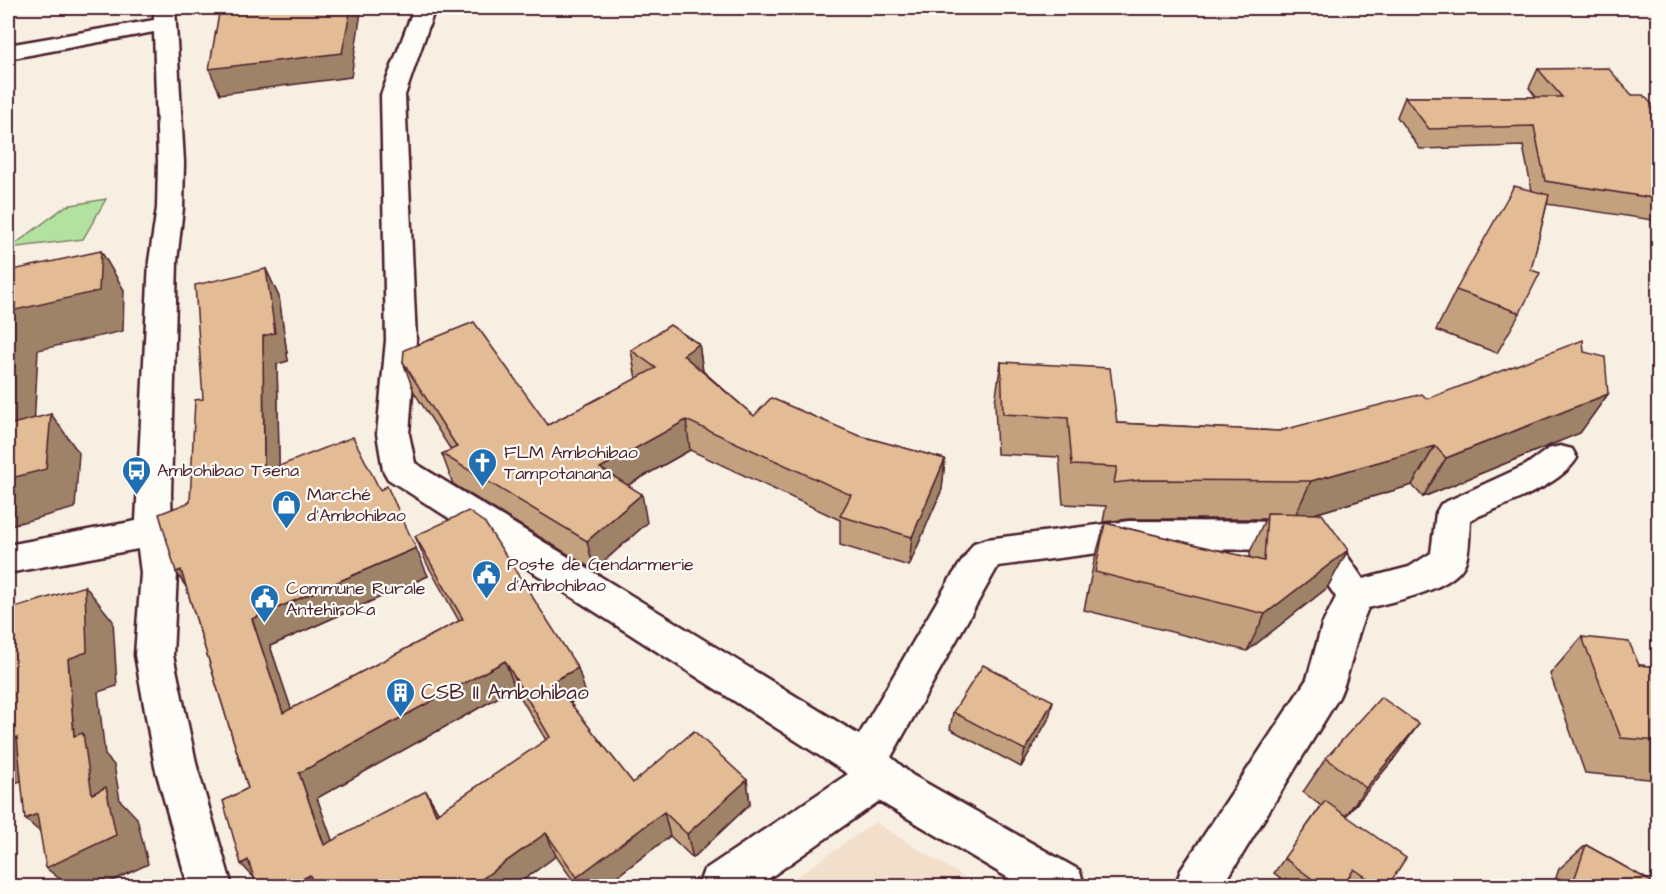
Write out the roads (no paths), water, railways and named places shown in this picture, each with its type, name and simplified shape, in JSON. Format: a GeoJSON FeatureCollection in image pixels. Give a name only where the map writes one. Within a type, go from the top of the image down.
{"type":"FeatureCollection","features":[{"type":"Feature","properties":{"kind":"street"},"geometry":{"type":"LineString","coordinates":[[424,8],[393,95],[401,340],[393,434],[400,470],[873,769],[897,789],[1063,886]]}},
{"type":"Feature","properties":{"kind":"street"},"geometry":{"type":"LineString","coordinates":[[8,52],[164,16],[171,162],[170,208],[163,261],[154,532],[159,573],[154,655],[176,766],[210,886]]}},
{"type":"Feature","properties":{"kind":"street"},"geometry":{"type":"LineString","coordinates":[[1197,886],[1247,811],[1325,685],[1341,625],[1355,596],[1419,579],[1448,561],[1453,513],[1538,474],[1560,458]]}},
{"type":"Feature","properties":{"kind":"street"},"geometry":{"type":"LineString","coordinates":[[8,559],[154,532]]}},
{"type":"Feature","properties":{"kind":"street"},"geometry":{"type":"LineString","coordinates":[[720,886],[873,769],[963,590],[987,554],[1129,535],[1314,536],[1355,596]]}},
{"type":"Feature","properties":{"kind":"place","name":"FLM Ambohibao Tampotanana"},"geometry":{"type":"Point","coordinates":[483,488]}},
{"type":"Feature","properties":{"kind":"place","name":"Ambohibao Tsena"},"geometry":{"type":"Point","coordinates":[136,496]}},
{"type":"Feature","properties":{"kind":"place","name":"Marché d'Ambohibao"},"geometry":{"type":"Point","coordinates":[286,530]}},
{"type":"Feature","properties":{"kind":"place","name":"Poste de Gendarmerie d'Ambohibao"},"geometry":{"type":"Point","coordinates":[486,600]}},
{"type":"Feature","properties":{"kind":"place","name":"Commune Rurale Antehiroka"},"geometry":{"type":"Point","coordinates":[265,624]}},
{"type":"Feature","properties":{"kind":"place","name":"CSB II Ambohibao"},"geometry":{"type":"Point","coordinates":[400,718]}}]}
